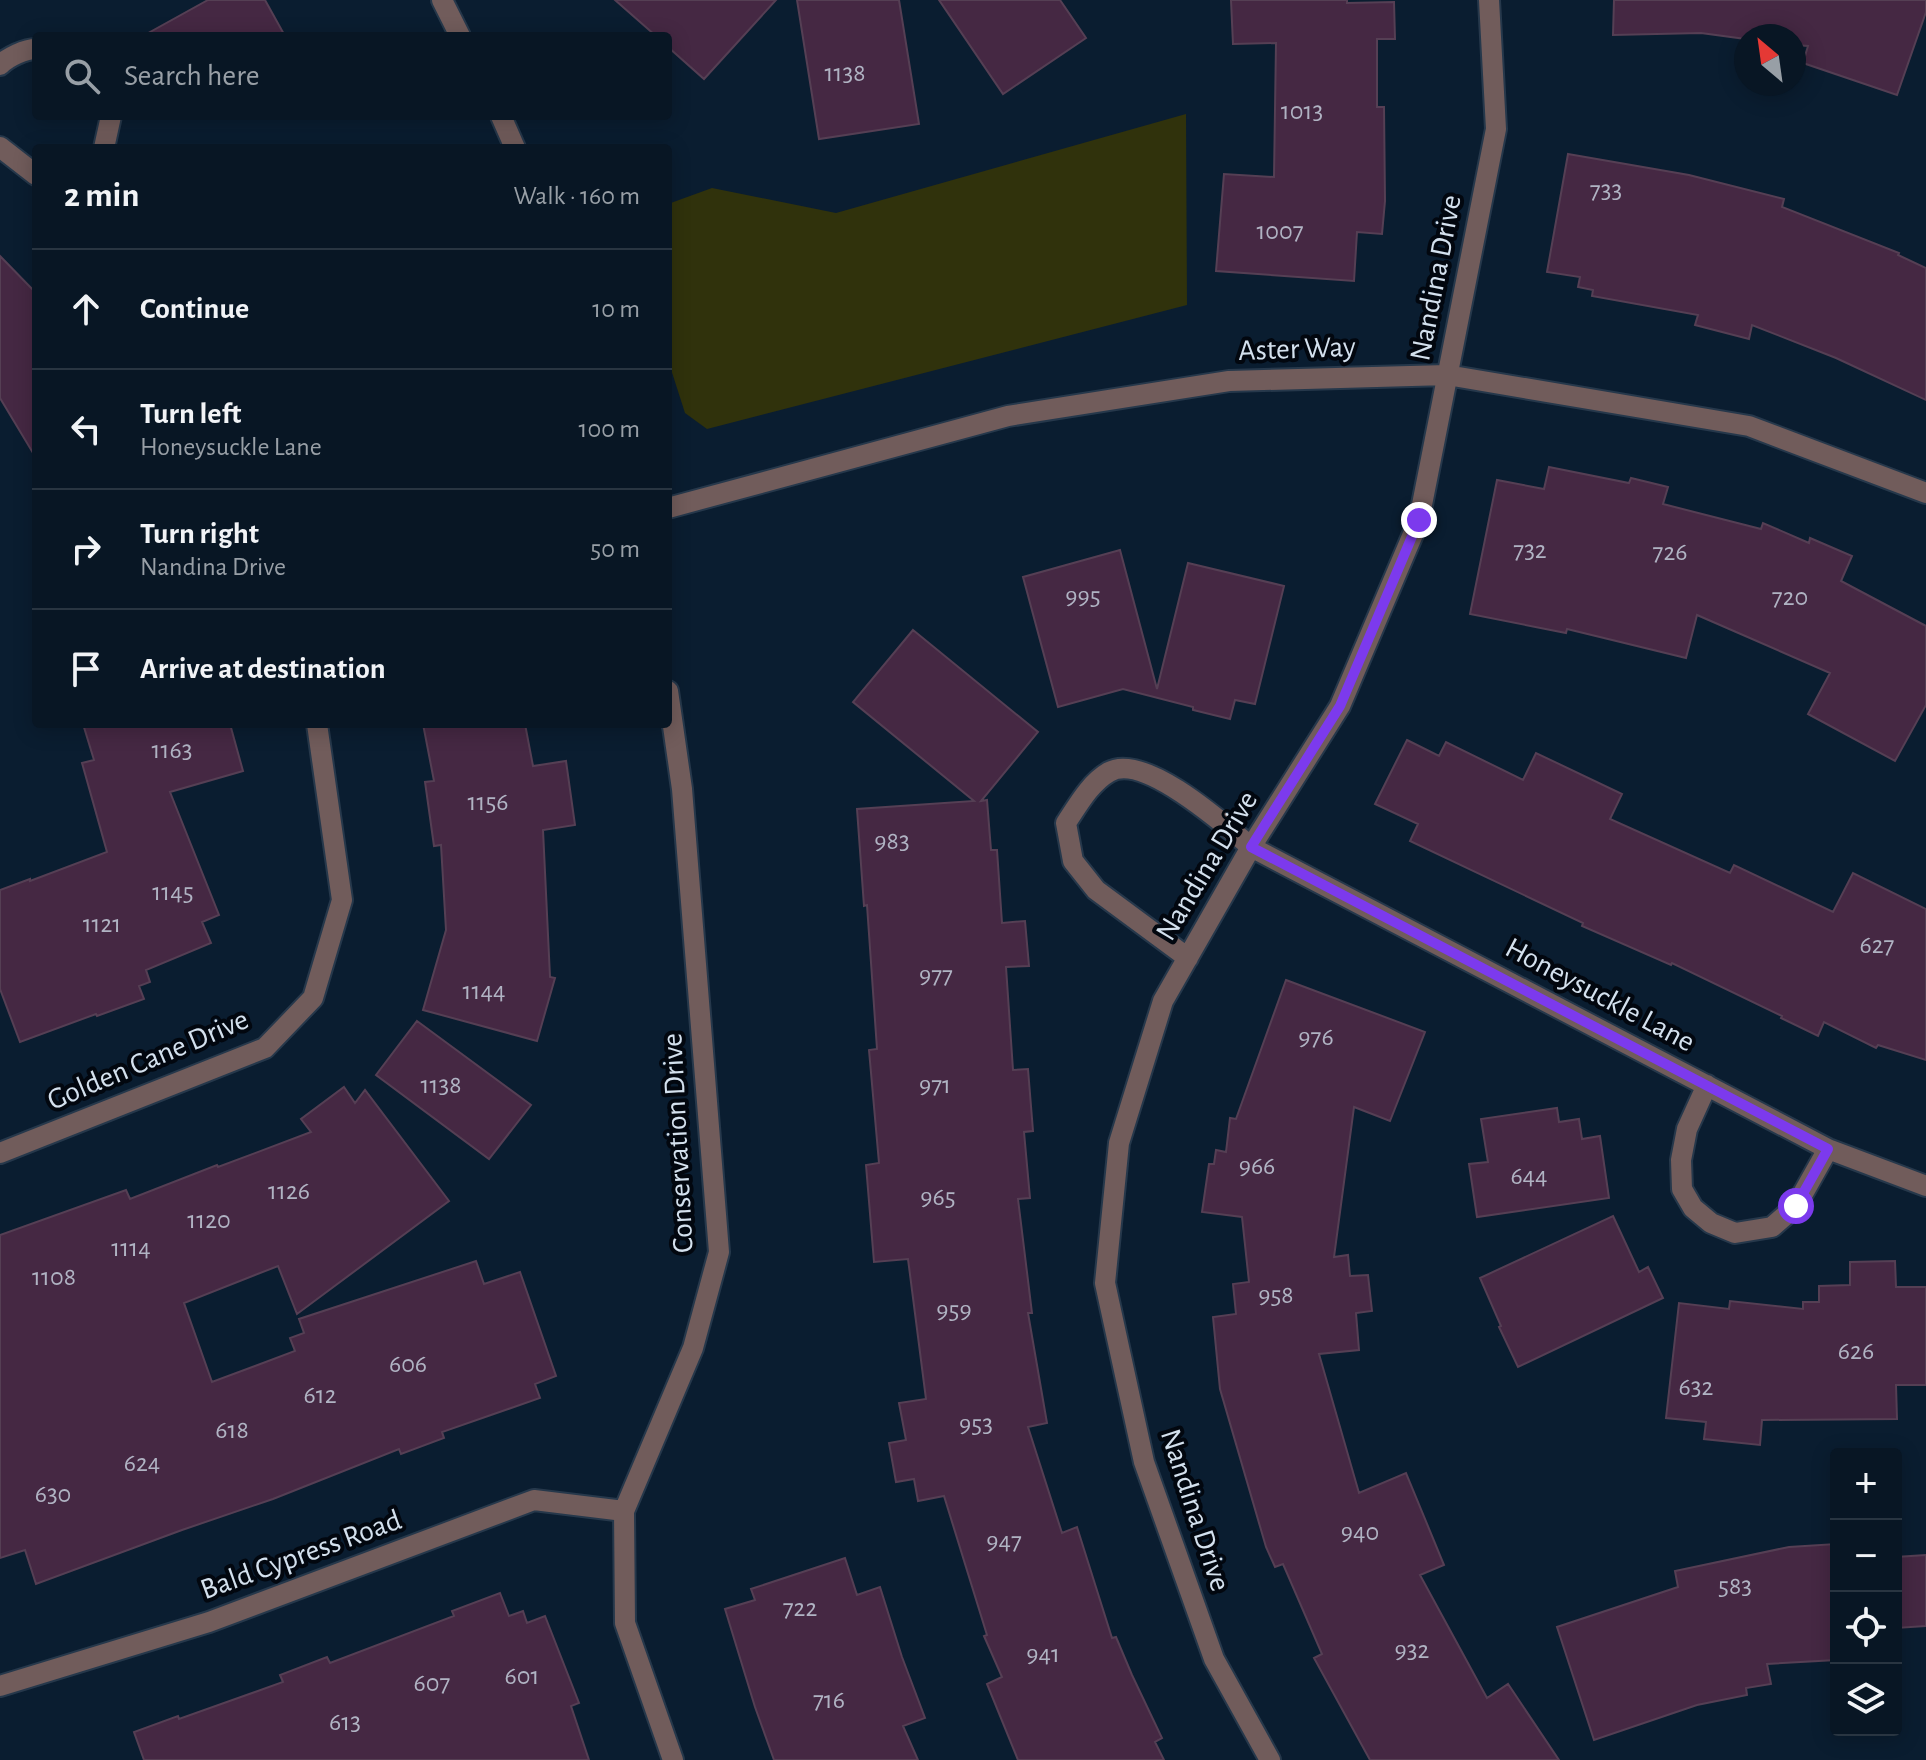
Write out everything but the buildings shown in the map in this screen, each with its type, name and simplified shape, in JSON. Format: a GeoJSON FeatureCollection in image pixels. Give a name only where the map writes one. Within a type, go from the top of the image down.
{"type":"FeatureCollection","features":[{"type":"Feature","properties":{"kind":"street"},"geometry":{"type":"LineString","coordinates":[[442,0],[458,32]]}},
{"type":"Feature","properties":{"kind":"street","name":"Nandina Drive"},"geometry":{"type":"LineString","coordinates":[[1270,1760],[1214,1659],[1144,1462],[1105,1283],[1119,1143],[1163,1001],[1251,847],[1340,706],[1419,520],[1496,129],[1489,0]]}},
{"type":"Feature","properties":{"kind":"street"},"geometry":{"type":"LineString","coordinates":[[0,65],[32,49]]}},
{"type":"Feature","properties":{"kind":"street"},"geometry":{"type":"LineString","coordinates":[[105,144],[110,120]]}},
{"type":"Feature","properties":{"kind":"street"},"geometry":{"type":"LineString","coordinates":[[503,120],[513,144]]}},
{"type":"Feature","properties":{"kind":"street"},"geometry":{"type":"LineString","coordinates":[[0,147],[32,172]]}},
{"type":"Feature","properties":{"kind":"street","name":"Aster Way"},"geometry":{"type":"LineString","coordinates":[[672,507],[1008,416],[1229,381],[1447,375],[1749,426],[1926,493]]}},
{"type":"Feature","properties":{"kind":"street","name":"Conservation Drive"},"geometry":{"type":"LineString","coordinates":[[672,719],[682,789],[719,1252],[693,1348],[624,1511],[625,1623],[673,1760]]}},
{"type":"Feature","properties":{"kind":"street","name":"Golden Cane Drive"},"geometry":{"type":"LineString","coordinates":[[0,1153],[265,1048],[313,998],[342,900],[318,728]]}},
{"type":"Feature","properties":{"kind":"street","name":"Honeysuckle Lane"},"geometry":{"type":"LineString","coordinates":[[1188,958],[1096,890],[1073,861],[1066,823],[1087,791],[1111,770],[1136,768],[1187,795],[1251,847],[1828,1149],[1926,1186]]}},
{"type":"Feature","properties":{"kind":"street"},"geometry":{"type":"LineString","coordinates":[[1707,1085],[1687,1129],[1681,1160],[1682,1189],[1693,1208],[1711,1223],[1735,1233],[1772,1227],[1796,1206],[1828,1149]]}},
{"type":"Feature","properties":{"kind":"street","name":"Bald Cypress Road"},"geometry":{"type":"LineString","coordinates":[[0,1686],[209,1622],[534,1500],[624,1511]]}},
{"type":"Feature","properties":{"kind":"green space"},"geometry":{"type":"Polygon","coordinates":[[[1186,114],[1187,305],[707,429],[685,413],[672,372],[672,203],[712,188],[836,213],[1186,114]]]}},
{"type":"Feature","properties":{"kind":"route"},"geometry":{"type":"LineString","coordinates":[[1419,520],[1340,706],[1251,847],[1828,1149],[1796,1206]]}}]}
